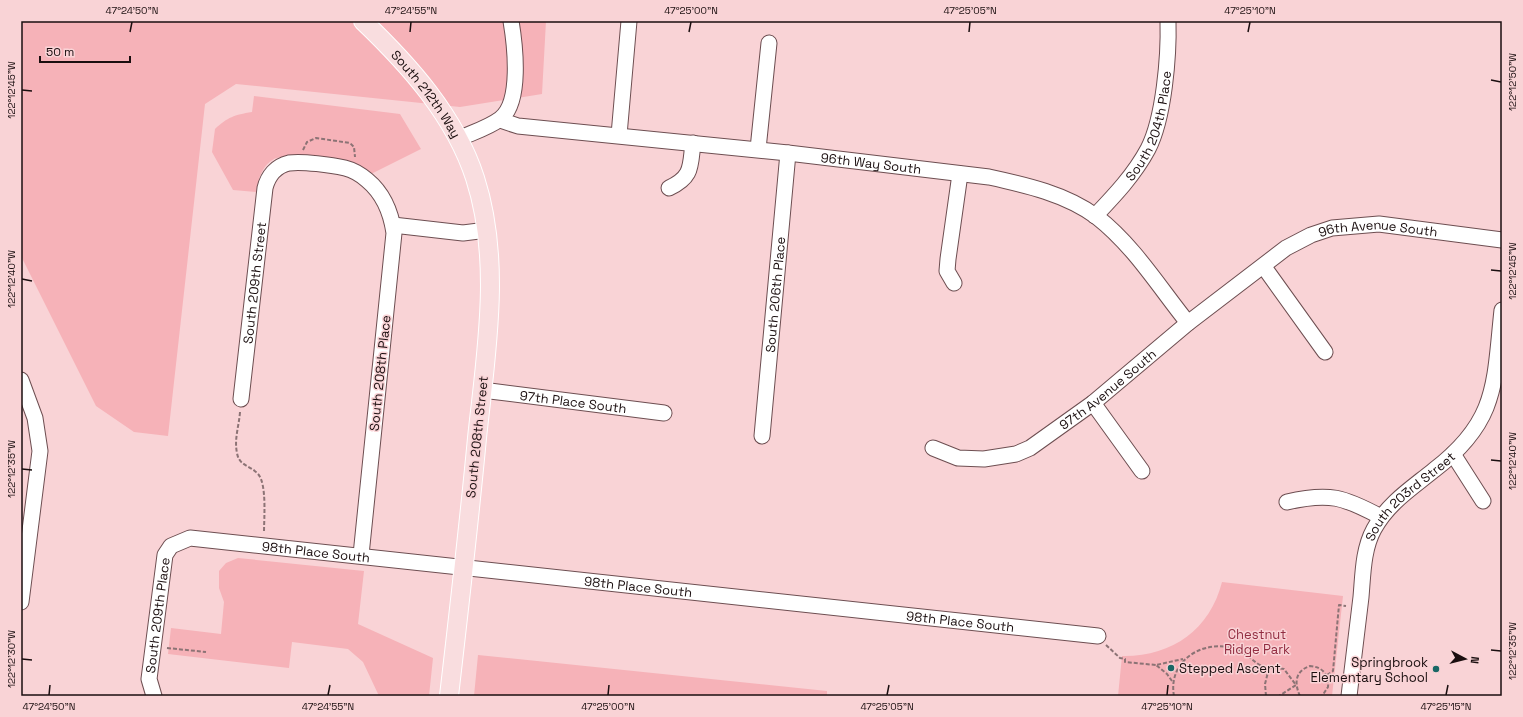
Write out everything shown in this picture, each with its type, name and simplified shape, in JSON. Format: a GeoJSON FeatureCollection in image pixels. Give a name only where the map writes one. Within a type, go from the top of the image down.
{"type":"FeatureCollection","features":[{"type":"Feature","properties":{"kind":"main road","name":"South 212th Way"},"geometry":{"type":"LineString","coordinates":[[363,21],[406,65],[422,85],[458,139],[475,178]]}},
{"type":"Feature","properties":{"kind":"main road","name":"South 208th Street"},"geometry":{"type":"LineString","coordinates":[[449,696],[465,566],[489,304],[489,245],[475,178]]}},
{"type":"Feature","properties":{"kind":"street"},"geometry":{"type":"LineString","coordinates":[[458,139],[500,120],[509,109],[514,86],[515,45],[511,21]]}},
{"type":"Feature","properties":{"kind":"street"},"geometry":{"type":"LineString","coordinates":[[619,135],[629,21]]}},
{"type":"Feature","properties":{"kind":"street","name":"South 204th Place"},"geometry":{"type":"LineString","coordinates":[[1096,216],[1128,180],[1154,136],[1159,117],[1166,66],[1168,21]]}},
{"type":"Feature","properties":{"kind":"street"},"geometry":{"type":"LineString","coordinates":[[758,150],[769,43]]}},
{"type":"Feature","properties":{"kind":"street","name":"96th Way South"},"geometry":{"type":"LineString","coordinates":[[500,120],[518,126],[788,152],[989,177],[1048,192],[1096,216],[1127,244],[1188,323]]}},
{"type":"Feature","properties":{"kind":"street"},"geometry":{"type":"LineString","coordinates":[[670,188],[681,182],[689,172],[693,143]]}},
{"type":"Feature","properties":{"kind":"street","name":"South 206th Place"},"geometry":{"type":"LineString","coordinates":[[762,436],[788,152]]}},
{"type":"Feature","properties":{"kind":"street","name":"South 209th Street"},"geometry":{"type":"LineString","coordinates":[[241,399],[267,180],[275,170],[290,163],[301,163]]}},
{"type":"Feature","properties":{"kind":"street"},"geometry":{"type":"LineString","coordinates":[[301,163],[351,170]]}},
{"type":"Feature","properties":{"kind":"street","name":"South 208th Place"},"geometry":{"type":"LineString","coordinates":[[351,170],[367,180],[380,193],[388,205],[394,233],[361,555]]}},
{"type":"Feature","properties":{"kind":"street"},"geometry":{"type":"LineString","coordinates":[[954,283],[947,272],[960,174]]}},
{"type":"Feature","properties":{"kind":"street","name":"96th Avenue South"},"geometry":{"type":"LineString","coordinates":[[1264,266],[1286,248],[1311,235],[1332,228],[1347,226],[1380,224],[1502,240]]}},
{"type":"Feature","properties":{"kind":"street"},"geometry":{"type":"LineString","coordinates":[[393,225],[463,233],[487,230]]}},
{"type":"Feature","properties":{"kind":"street"},"geometry":{"type":"LineString","coordinates":[[1264,266],[1325,352]]}},
{"type":"Feature","properties":{"kind":"street","name":"97th Avenue South"},"geometry":{"type":"LineString","coordinates":[[933,448],[958,458],[984,459],[1016,454],[1030,448],[1093,403],[1188,323],[1264,266]]}},
{"type":"Feature","properties":{"kind":"street","name":"South 203rd Street"},"geometry":{"type":"LineString","coordinates":[[1349,696],[1367,546],[1381,517],[1396,500],[1453,454],[1467,441],[1478,426],[1490,396],[1495,377],[1502,310]]}},
{"type":"Feature","properties":{"kind":"street"},"geometry":{"type":"LineString","coordinates":[[21,380],[35,418],[40,451],[39,470],[21,602]]}},
{"type":"Feature","properties":{"kind":"street","name":"97th Place South"},"geometry":{"type":"LineString","coordinates":[[482,390],[664,413]]}},
{"type":"Feature","properties":{"kind":"street"},"geometry":{"type":"LineString","coordinates":[[1093,403],[1142,472]]}},
{"type":"Feature","properties":{"kind":"street"},"geometry":{"type":"LineString","coordinates":[[1453,454],[1483,501]]}},
{"type":"Feature","properties":{"kind":"street"},"geometry":{"type":"LineString","coordinates":[[1287,502],[1311,497],[1330,497],[1356,503],[1381,517]]}},
{"type":"Feature","properties":{"kind":"street","name":"98th Place South"},"geometry":{"type":"LineString","coordinates":[[180,542],[190,538],[361,555],[1098,636]]}},
{"type":"Feature","properties":{"kind":"street","name":"South 209th Place"},"geometry":{"type":"LineString","coordinates":[[154,696],[149,679],[165,555],[171,546],[180,542]]}},
{"type":"Feature","properties":{"kind":"path"},"geometry":{"type":"LineString","coordinates":[[301,163],[305,145],[312,139],[350,143],[354,147],[355,156],[351,170]]}},
{"type":"Feature","properties":{"kind":"path"},"geometry":{"type":"LineString","coordinates":[[241,399],[236,452],[240,461],[256,472],[261,480],[264,513],[262,545]]}},
{"type":"Feature","properties":{"kind":"path"},"geometry":{"type":"LineString","coordinates":[[1327,675],[1333,671],[1340,605],[1349,606]]}},
{"type":"Feature","properties":{"kind":"path"},"geometry":{"type":"LineString","coordinates":[[1098,636],[1120,658],[1125,659],[1125,662],[1156,665],[1184,659],[1210,647],[1228,647],[1248,655],[1260,666],[1284,669],[1296,685],[1301,696]]}},
{"type":"Feature","properties":{"kind":"path"},"geometry":{"type":"LineString","coordinates":[[153,646],[206,652]]}},
{"type":"Feature","properties":{"kind":"path"},"geometry":{"type":"LineString","coordinates":[[1174,696],[1173,682],[1178,666],[1184,659]]}},
{"type":"Feature","properties":{"kind":"path"},"geometry":{"type":"LineString","coordinates":[[1156,665],[1167,674],[1173,682]]}},
{"type":"Feature","properties":{"kind":"path"},"geometry":{"type":"LineString","coordinates":[[1279,696],[1296,685],[1299,673],[1304,668],[1317,667],[1327,675],[1328,687],[1322,696]]}},
{"type":"Feature","properties":{"kind":"path"},"geometry":{"type":"LineString","coordinates":[[1266,696],[1265,684],[1269,668]]}},
{"type":"Feature","properties":{"kind":"green space"},"geometry":{"type":"Polygon","coordinates":[[[21,21],[546,21],[542,94],[460,107],[236,84],[205,104],[168,436],[134,432],[96,406],[21,256],[21,21]]]}},
{"type":"Feature","properties":{"kind":"green space"},"geometry":{"type":"Polygon","coordinates":[[[254,96],[400,114],[421,149],[369,175],[341,161],[307,156],[280,157],[274,159],[266,165],[259,178],[256,192],[233,190],[212,152],[215,129],[232,117],[252,112],[254,96]]]}},
{"type":"Feature","properties":{"kind":"green space"},"geometry":{"type":"Polygon","coordinates":[[[238,558],[364,571],[358,624],[433,658],[429,696],[379,696],[363,662],[348,649],[292,642],[289,668],[168,654],[171,628],[221,634],[224,602],[219,588],[219,571],[226,563],[238,558]]]}},
{"type":"Feature","properties":{"kind":"green space","name":"Chestnut Ridge Park"},"geometry":{"type":"Polygon","coordinates":[[[1222,582],[1343,596],[1332,696],[1118,696],[1122,656],[1157,652],[1172,646],[1186,637],[1198,627],[1208,614],[1216,599],[1222,582]]]}},
{"type":"Feature","properties":{"kind":"green space"},"geometry":{"type":"Polygon","coordinates":[[[478,655],[827,691],[827,696],[474,696],[478,655]]]}},
{"type":"Feature","properties":{"kind":"place","name":"Stepped Ascent"},"geometry":{"type":"Point","coordinates":[1171,668]}},
{"type":"Feature","properties":{"kind":"place","name":"Springbrook Elementary School"},"geometry":{"type":"Point","coordinates":[1436,669]}}]}
